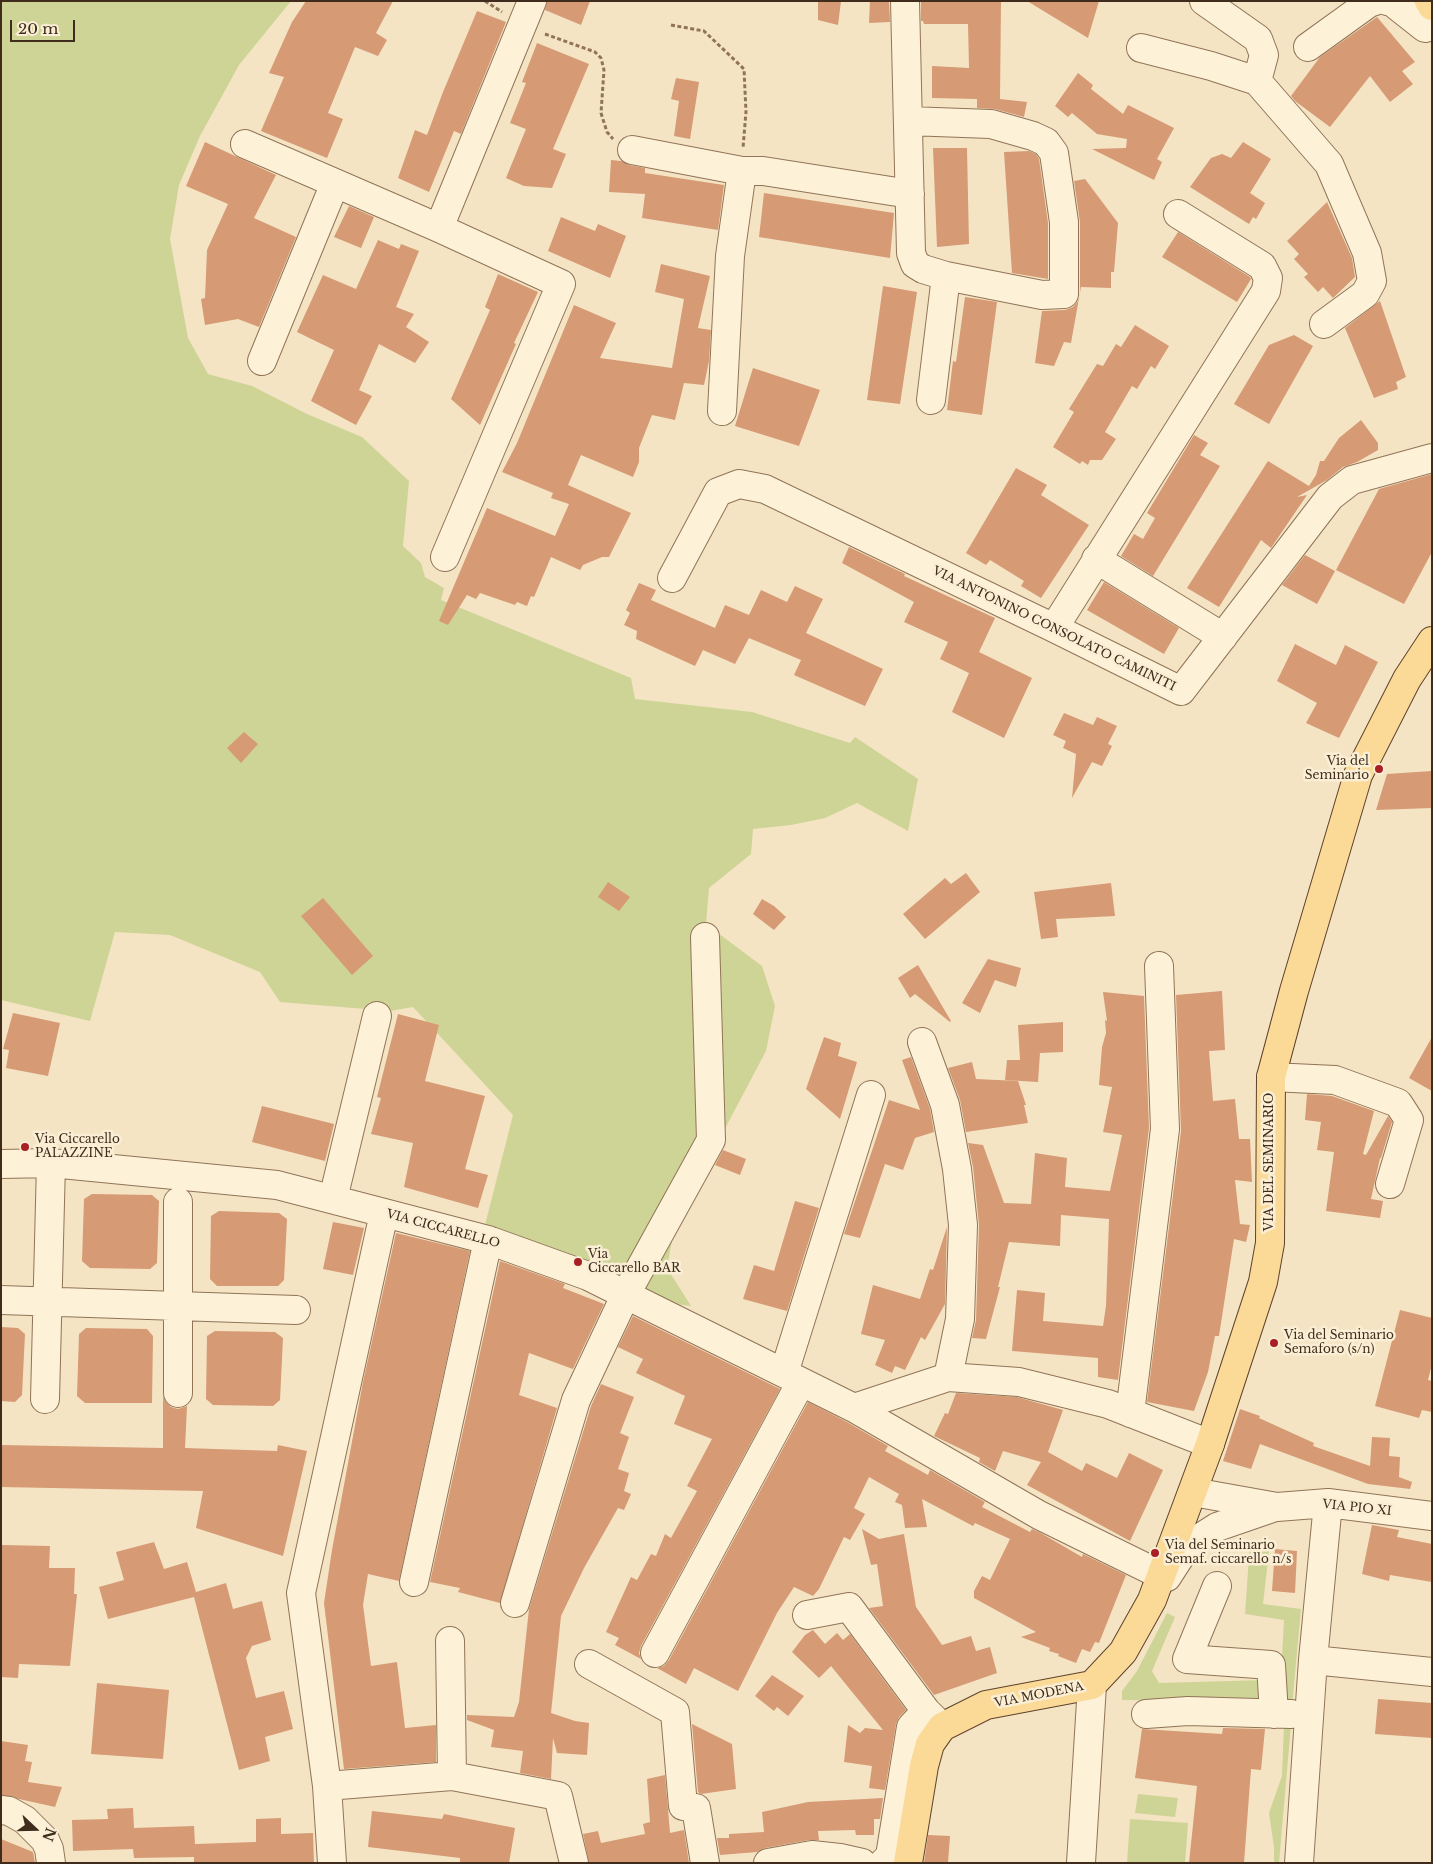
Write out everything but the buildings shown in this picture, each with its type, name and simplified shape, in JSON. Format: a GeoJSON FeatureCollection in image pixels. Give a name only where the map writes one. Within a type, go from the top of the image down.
{"type":"FeatureCollection","features":[{"type":"Feature","properties":{"kind":"main road"},"geometry":{"type":"LineString","coordinates":[[1429,1],[1432,6]]}},
{"type":"Feature","properties":{"kind":"main road","name":"VIA DEL SEMINARIO"},"geometry":{"type":"LineString","coordinates":[[1193,1492],[1263,1282],[1270,1243],[1271,1077],[1294,991],[1358,775],[1407,679],[1432,641]]}},
{"type":"Feature","properties":{"kind":"main road","name":"VIA MODENA"},"geometry":{"type":"LineString","coordinates":[[934,1719],[986,1705],[1092,1685],[1123,1652],[1157,1587],[1193,1492]]}},
{"type":"Feature","properties":{"kind":"main road"},"geometry":{"type":"LineString","coordinates":[[908,1863],[934,1719]]}},
{"type":"Feature","properties":{"kind":"street"},"geometry":{"type":"LineString","coordinates":[[905,1],[911,253],[915,264],[923,269],[946,276],[1042,295],[1064,294],[1064,222],[1054,153],[1046,142],[1033,136],[991,124],[908,121]]}},
{"type":"Feature","properties":{"kind":"street"},"geometry":{"type":"LineString","coordinates":[[1204,1],[1258,39],[1264,55],[1257,81]]}},
{"type":"Feature","properties":{"kind":"street"},"geometry":{"type":"LineString","coordinates":[[1308,46],[1369,3],[1375,1]]}},
{"type":"Feature","properties":{"kind":"street"},"geometry":{"type":"LineString","coordinates":[[1387,1],[1392,2],[1425,28],[1432,26]]}},
{"type":"Feature","properties":{"kind":"street"},"geometry":{"type":"LineString","coordinates":[[439,228],[527,14]]}},
{"type":"Feature","properties":{"kind":"street"},"geometry":{"type":"LineString","coordinates":[[1142,48],[1211,66],[1257,81],[1329,164],[1367,253],[1372,281],[1365,294],[1324,324]]}},
{"type":"Feature","properties":{"kind":"street"},"geometry":{"type":"LineString","coordinates":[[245,144],[439,228],[562,284],[445,557]]}},
{"type":"Feature","properties":{"kind":"street"},"geometry":{"type":"LineString","coordinates":[[632,150],[742,171],[763,171],[910,194]]}},
{"type":"Feature","properties":{"kind":"street"},"geometry":{"type":"LineString","coordinates":[[722,411],[730,256],[742,171]]}},
{"type":"Feature","properties":{"kind":"street"},"geometry":{"type":"LineString","coordinates":[[262,361],[336,183]]}},
{"type":"Feature","properties":{"kind":"street"},"geometry":{"type":"LineString","coordinates":[[1054,628],[1266,291],[1268,278],[1262,266],[1178,214]]}},
{"type":"Feature","properties":{"kind":"street"},"geometry":{"type":"LineString","coordinates":[[931,400],[946,276]]}},
{"type":"Feature","properties":{"kind":"street","name":"VIA ANTONINO CONSOLATO CAMINITI"},"geometry":{"type":"LineString","coordinates":[[672,578],[718,492],[739,484],[764,489],[1181,691],[1330,496],[1352,480],[1432,458]]}},
{"type":"Feature","properties":{"kind":"street"},"geometry":{"type":"LineString","coordinates":[[1096,559],[1222,637]]}},
{"type":"Feature","properties":{"kind":"street"},"geometry":{"type":"LineString","coordinates":[[515,1602],[576,1400],[626,1294],[711,1140],[705,937]]}},
{"type":"Feature","properties":{"kind":"street"},"geometry":{"type":"LineString","coordinates":[[1130,1413],[1165,1129],[1159,966]]}},
{"type":"Feature","properties":{"kind":"street"},"geometry":{"type":"LineString","coordinates":[[333,1199],[377,1016]]}},
{"type":"Feature","properties":{"kind":"street"},"geometry":{"type":"LineString","coordinates":[[922,1042],[945,1105],[957,1169],[963,1226],[960,1319],[948,1377]]}},
{"type":"Feature","properties":{"kind":"street"},"geometry":{"type":"LineString","coordinates":[[1271,1077],[1335,1080],[1398,1103],[1409,1120],[1390,1184]]}},
{"type":"Feature","properties":{"kind":"street"},"geometry":{"type":"LineString","coordinates":[[655,1653],[793,1378],[871,1095]]}},
{"type":"Feature","properties":{"kind":"street"},"geometry":{"type":"LineString","coordinates":[[45,1399],[51,1163]]}},
{"type":"Feature","properties":{"kind":"street","name":"VIA CICCARELLO"},"geometry":{"type":"LineString","coordinates":[[1,1164],[51,1163],[277,1185],[488,1240],[588,1276],[854,1408],[1039,1515],[1157,1587]]}},
{"type":"Feature","properties":{"kind":"street"},"geometry":{"type":"LineString","coordinates":[[178,1202],[178,1393]]}},
{"type":"Feature","properties":{"kind":"street"},"geometry":{"type":"LineString","coordinates":[[332,1863],[327,1786],[301,1593],[384,1213]]}},
{"type":"Feature","properties":{"kind":"street"},"geometry":{"type":"LineString","coordinates":[[414,1582],[488,1240]]}},
{"type":"Feature","properties":{"kind":"street"},"geometry":{"type":"LineString","coordinates":[[1,1300],[296,1310]]}},
{"type":"Feature","properties":{"kind":"street"},"geometry":{"type":"LineString","coordinates":[[854,1408],[948,1377],[1019,1382],[1108,1404],[1210,1444]]}},
{"type":"Feature","properties":{"kind":"street","name":"VIA PIO XI"},"geometry":{"type":"LineString","coordinates":[[1193,1492],[1277,1507],[1328,1503],[1432,1516]]}},
{"type":"Feature","properties":{"kind":"street"},"geometry":{"type":"LineString","coordinates":[[1299,1863],[1313,1660],[1328,1503]]}},
{"type":"Feature","properties":{"kind":"street"},"geometry":{"type":"LineString","coordinates":[[1157,1587],[1187,1546],[1217,1527],[1277,1507]]}},
{"type":"Feature","properties":{"kind":"street"},"geometry":{"type":"LineString","coordinates":[[1217,1586],[1187,1659],[1271,1665],[1274,1714]]}},
{"type":"Feature","properties":{"kind":"street"},"geometry":{"type":"LineString","coordinates":[[807,1615],[849,1607],[934,1719],[911,1727],[890,1856],[883,1863]]}},
{"type":"Feature","properties":{"kind":"street"},"geometry":{"type":"LineString","coordinates":[[450,1640],[452,1776]]}},
{"type":"Feature","properties":{"kind":"street"},"geometry":{"type":"LineString","coordinates":[[1313,1660],[1432,1672]]}},
{"type":"Feature","properties":{"kind":"street"},"geometry":{"type":"LineString","coordinates":[[589,1664],[675,1712],[683,1806],[696,1808],[705,1863]]}},
{"type":"Feature","properties":{"kind":"street"},"geometry":{"type":"LineString","coordinates":[[1081,1863],[1092,1685]]}},
{"type":"Feature","properties":{"kind":"street"},"geometry":{"type":"LineString","coordinates":[[1146,1714],[1188,1711],[1310,1715]]}},
{"type":"Feature","properties":{"kind":"street"},"geometry":{"type":"LineString","coordinates":[[327,1786],[452,1776],[558,1796],[574,1863]]}},
{"type":"Feature","properties":{"kind":"street"},"geometry":{"type":"LineString","coordinates":[[1,1810],[9,1811],[25,1820],[45,1840],[49,1849],[51,1863]]}},
{"type":"Feature","properties":{"kind":"street"},"geometry":{"type":"LineString","coordinates":[[768,1863],[812,1856],[840,1858],[862,1863]]}},
{"type":"Feature","properties":{"kind":"path"},"geometry":{"type":"LineString","coordinates":[[527,14],[595,52],[601,58],[604,70],[601,113],[606,132],[617,144],[632,150]]}},
{"type":"Feature","properties":{"kind":"path"},"geometry":{"type":"LineString","coordinates":[[671,25],[704,31],[744,69],[746,112],[742,171]]}},
{"type":"Feature","properties":{"kind":"green space"},"geometry":{"type":"Polygon","coordinates":[[[1,1],[291,1],[239,65],[200,136],[179,185],[170,239],[188,338],[208,374],[252,386],[307,414],[362,437],[409,481],[403,546],[421,563],[425,577],[444,588],[441,600],[631,678],[635,699],[752,712],[850,743],[855,737],[918,779],[908,831],[857,803],[825,818],[791,825],[753,829],[751,854],[709,888],[706,924],[762,966],[775,1006],[766,1051],[720,1138],[672,1240],[667,1268],[691,1306],[667,1303],[484,1229],[513,1115],[413,1007],[390,1011],[280,1002],[260,972],[170,935],[115,932],[90,1021],[1,1000],[1,1]]]}},
{"type":"Feature","properties":{"kind":"green space"},"geometry":{"type":"Polygon","coordinates":[[[1250,1542],[1270,1543],[1263,1604],[1301,1609],[1292,1707],[1283,1706],[1281,1675],[1284,1620],[1245,1614],[1250,1542]]]}},
{"type":"Feature","properties":{"kind":"green space"},"geometry":{"type":"Polygon","coordinates":[[[1167,1613],[1175,1617],[1152,1671],[1159,1683],[1265,1680],[1266,1701],[1122,1700],[1122,1691],[1137,1671],[1167,1613]]]}},
{"type":"Feature","properties":{"kind":"green space"},"geometry":{"type":"Polygon","coordinates":[[[1284,1725],[1291,1725],[1279,1863],[1274,1863],[1274,1847],[1269,1813],[1282,1776],[1284,1725]]]}},
{"type":"Feature","properties":{"kind":"green space"},"geometry":{"type":"Polygon","coordinates":[[[1138,1794],[1178,1798],[1175,1817],[1135,1813],[1138,1794]]]}},
{"type":"Feature","properties":{"kind":"green space"},"geometry":{"type":"Polygon","coordinates":[[[1130,1819],[1188,1823],[1185,1863],[1127,1863],[1130,1819]]]}},
{"type":"Feature","properties":{"kind":"place","name":"Via del Seminario"},"geometry":{"type":"Point","coordinates":[1379,769]}},
{"type":"Feature","properties":{"kind":"place","name":"Via Ciccarello PALAZZINE"},"geometry":{"type":"Point","coordinates":[25,1147]}},
{"type":"Feature","properties":{"kind":"place","name":"Via Ciccarello BAR"},"geometry":{"type":"Point","coordinates":[578,1262]}},
{"type":"Feature","properties":{"kind":"place","name":"Via del Seminario Semaforo (s/n)"},"geometry":{"type":"Point","coordinates":[1274,1343]}},
{"type":"Feature","properties":{"kind":"place","name":"Via del Seminario Semaf. ciccarello n/s"},"geometry":{"type":"Point","coordinates":[1155,1553]}}]}
